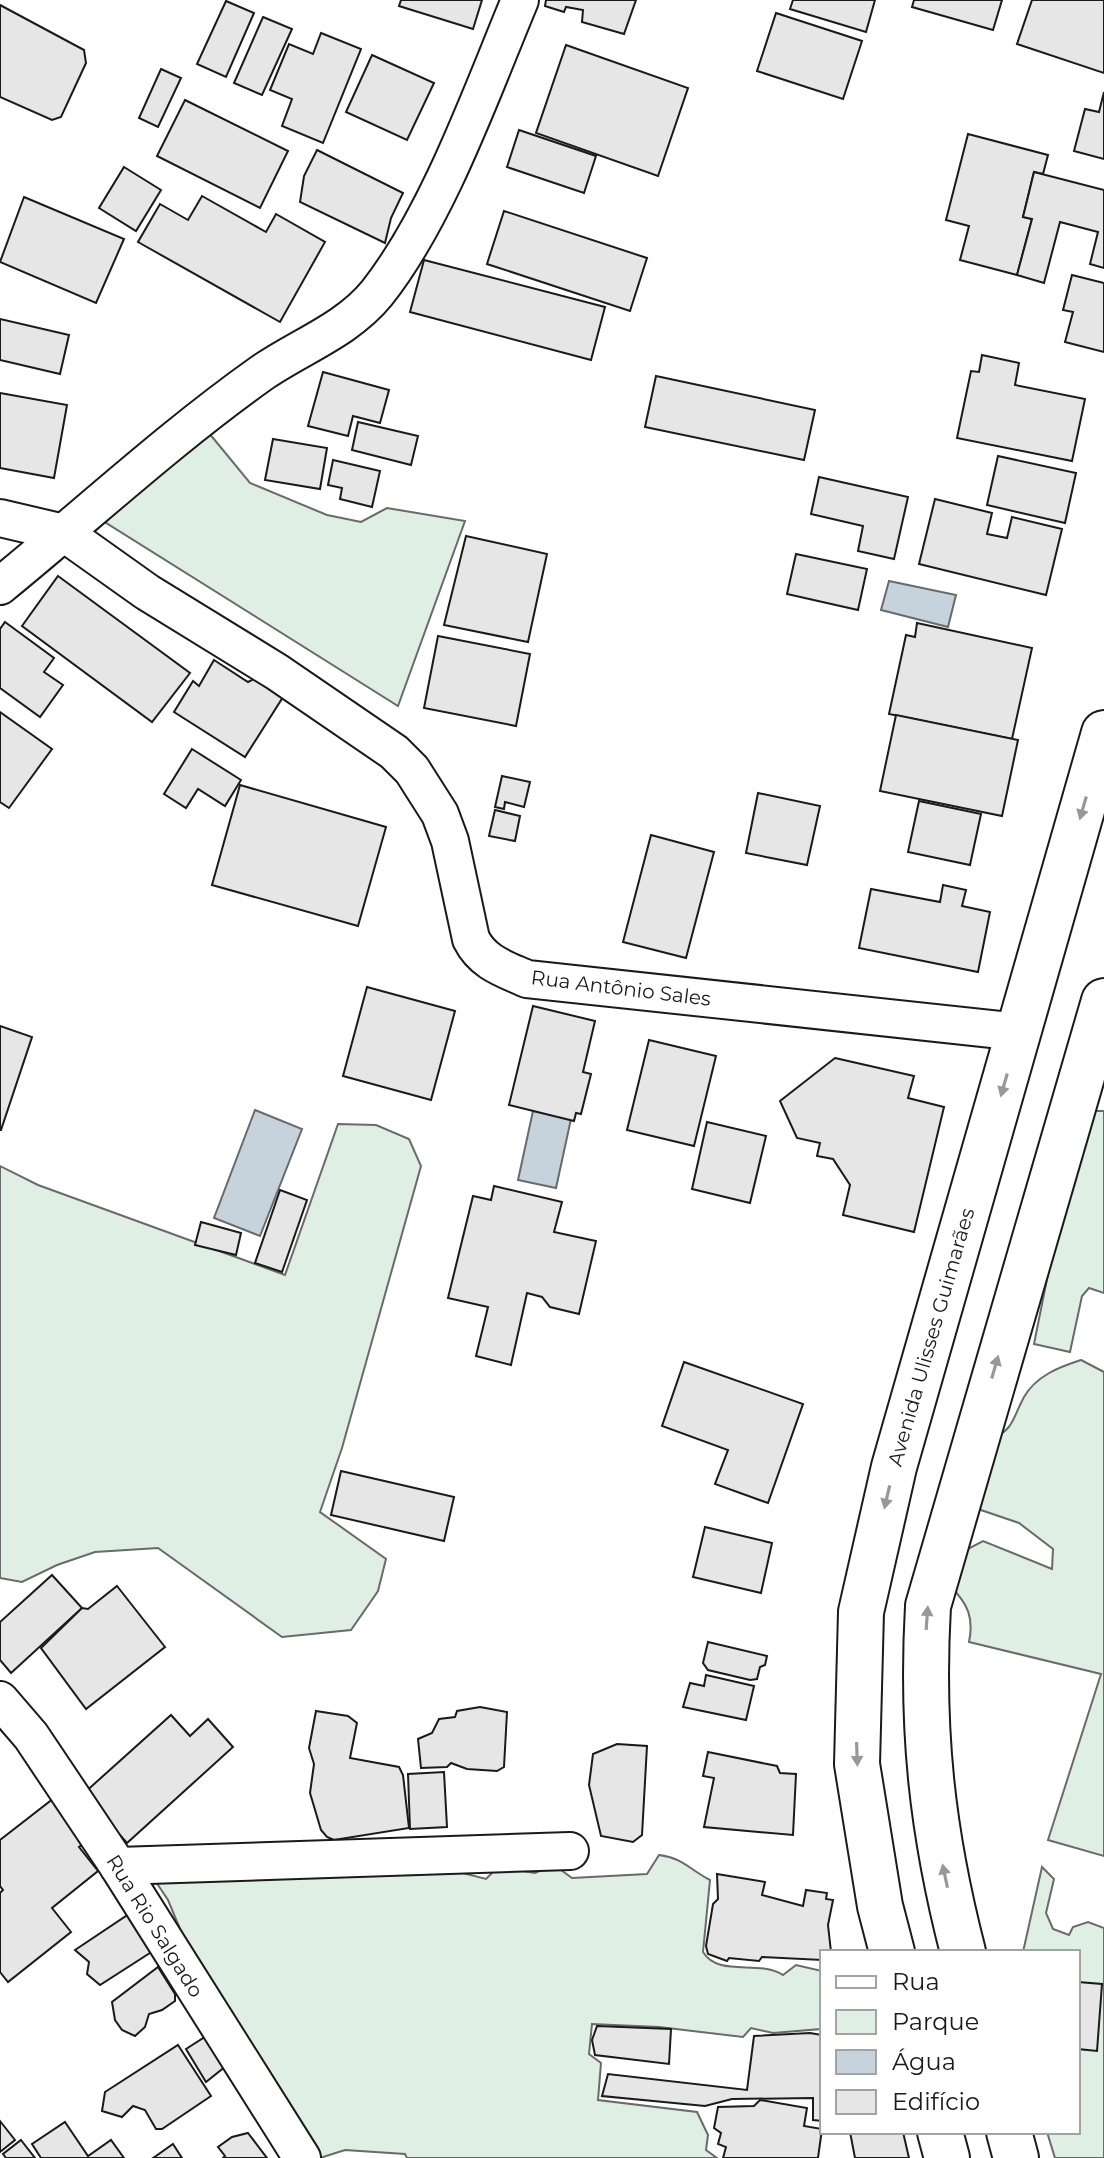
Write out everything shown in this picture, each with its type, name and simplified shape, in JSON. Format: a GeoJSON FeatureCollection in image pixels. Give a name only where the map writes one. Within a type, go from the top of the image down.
{"type":"FeatureCollection","features":[{"type":"Feature","properties":{"kind":"main road","name":"Avenida Ulisses Guimarães"},"geometry":{"type":"LineString","coordinates":[[891,1950],[880,1906],[857,1764],[861,1612],[894,1467],[1104,733]]}},
{"type":"Feature","properties":{"kind":"main road"},"geometry":{"type":"LineString","coordinates":[[963,1950],[935,1831],[924,1683],[928,1606],[1102,1014]]}},
{"type":"Feature","properties":{"kind":"main road"},"geometry":{"type":"LineString","coordinates":[[941,2134],[947,2158]]}},
{"type":"Feature","properties":{"kind":"main road"},"geometry":{"type":"LineString","coordinates":[[1010,2134],[1016,2158]]}},
{"type":"Feature","properties":{"kind":"street"},"geometry":{"type":"LineString","coordinates":[[0,586],[160,452],[265,371],[327,337],[376,295],[417,231],[520,0]]}},
{"type":"Feature","properties":{"kind":"street","name":"Rua Antônio Sales"},"geometry":{"type":"LineString","coordinates":[[0,518],[64,533],[147,592],[277,672],[394,752],[412,770],[440,814],[450,841],[471,939],[478,953],[492,963],[527,979],[1020,1032]]}},
{"type":"Feature","properties":{"kind":"street","name":"Rua Rio Salgado"},"geometry":{"type":"LineString","coordinates":[[0,1700],[31,1736],[118,1866],[302,2158]]}},
{"type":"Feature","properties":{"kind":"street"},"geometry":{"type":"LineString","coordinates":[[118,1866],[570,1851]]}},
{"type":"Feature","properties":{"kind":"green space"},"geometry":{"type":"Polygon","coordinates":[[[204,427],[250,483],[327,515],[361,522],[387,508],[465,521],[398,706],[100,519],[204,427]]]}},
{"type":"Feature","properties":{"kind":"green space"},"geometry":{"type":"Polygon","coordinates":[[[1093,1111],[1104,1111],[1104,1293],[1089,1288],[1082,1296],[1070,1352],[1034,1344],[1075,1139],[1093,1111]]]}},
{"type":"Feature","properties":{"kind":"green space"},"geometry":{"type":"Polygon","coordinates":[[[338,1124],[376,1125],[409,1139],[421,1166],[342,1448],[320,1512],[386,1559],[378,1591],[351,1630],[282,1637],[158,1548],[95,1552],[57,1565],[22,1582],[0,1578],[0,1166],[38,1185],[285,1275],[338,1124]]]}},
{"type":"Feature","properties":{"kind":"green space"},"geometry":{"type":"Polygon","coordinates":[[[1081,1360],[1104,1372],[1104,1856],[1048,1840],[1101,1674],[969,1642],[971,1626],[968,1612],[951,1587],[960,1553],[983,1541],[1052,1569],[1053,1549],[1019,1523],[975,1508],[991,1440],[1009,1427],[1035,1383],[1056,1369],[1081,1360]]]}},
{"type":"Feature","properties":{"kind":"green space"},"geometry":{"type":"Polygon","coordinates":[[[659,1855],[680,1861],[710,1880],[703,1952],[710,1960],[729,1966],[773,1970],[783,1975],[796,1965],[820,1971],[820,2029],[773,2033],[751,2028],[743,2037],[659,2027],[592,2024],[589,2054],[601,2063],[598,2100],[697,2112],[708,2135],[706,2150],[717,2158],[407,2158],[405,2154],[345,2150],[320,2158],[183,1936],[168,1900],[152,1876],[427,1864],[486,1879],[498,1867],[535,1873],[554,1865],[572,1878],[647,1874],[659,1855]]]}},
{"type":"Feature","properties":{"kind":"green space"},"geometry":{"type":"Polygon","coordinates":[[[1042,1867],[1054,1879],[1046,1913],[1053,1929],[1069,1935],[1073,1927],[1088,1922],[1104,1928],[1104,2158],[1055,2158],[1048,2134],[1080,2134],[1080,1950],[1023,1950],[1042,1867]]]}},
{"type":"Feature","properties":{"kind":"water"},"geometry":{"type":"Polygon","coordinates":[[[889,581],[956,595],[948,627],[881,610],[889,581]]]}},
{"type":"Feature","properties":{"kind":"water"},"geometry":{"type":"Polygon","coordinates":[[[255,1110],[302,1129],[260,1236],[214,1218],[255,1110]]]}},
{"type":"Feature","properties":{"kind":"water"},"geometry":{"type":"Polygon","coordinates":[[[533,1111],[571,1119],[556,1188],[518,1180],[533,1111]]]}},
{"type":"Feature","properties":{"kind":"building"},"geometry":{"type":"Polygon","coordinates":[[[401,0],[482,0],[473,29],[399,6],[401,0]]]}},
{"type":"Feature","properties":{"kind":"building"},"geometry":{"type":"Polygon","coordinates":[[[546,0],[636,0],[624,34],[582,22],[583,10],[566,7],[564,12],[545,6],[546,0]]]}},
{"type":"Feature","properties":{"kind":"building"},"geometry":{"type":"Polygon","coordinates":[[[793,0],[875,0],[866,32],[790,9],[793,0]]]}},
{"type":"Feature","properties":{"kind":"building"},"geometry":{"type":"Polygon","coordinates":[[[914,0],[1002,0],[993,30],[912,7],[914,0]]]}},
{"type":"Feature","properties":{"kind":"building"},"geometry":{"type":"Polygon","coordinates":[[[1032,0],[1104,0],[1104,73],[1017,44],[1032,0]]]}},
{"type":"Feature","properties":{"kind":"building"},"geometry":{"type":"Polygon","coordinates":[[[226,1],[254,13],[226,77],[197,64],[226,1]]]}},
{"type":"Feature","properties":{"kind":"building"},"geometry":{"type":"Polygon","coordinates":[[[0,5],[84,50],[86,63],[61,117],[52,120],[0,97],[0,5]]]}},
{"type":"Feature","properties":{"kind":"building"},"geometry":{"type":"Polygon","coordinates":[[[776,13],[862,41],[843,99],[757,71],[776,13]]]}},
{"type":"Feature","properties":{"kind":"building"},"geometry":{"type":"Polygon","coordinates":[[[263,17],[292,29],[262,95],[234,83],[263,17]]]}},
{"type":"Feature","properties":{"kind":"building"},"geometry":{"type":"Polygon","coordinates":[[[321,33],[361,49],[323,143],[282,126],[292,99],[270,90],[289,44],[313,54],[321,33]]]}},
{"type":"Feature","properties":{"kind":"building"},"geometry":{"type":"Polygon","coordinates":[[[566,45],[688,88],[658,176],[536,133],[566,45]]]}},
{"type":"Feature","properties":{"kind":"building"},"geometry":{"type":"Polygon","coordinates":[[[372,55],[434,83],[407,140],[346,112],[372,55]]]}},
{"type":"Feature","properties":{"kind":"building"},"geometry":{"type":"Polygon","coordinates":[[[161,69],[181,78],[158,127],[139,118],[161,69]]]}},
{"type":"Feature","properties":{"kind":"building"},"geometry":{"type":"Polygon","coordinates":[[[1104,92],[1104,159],[1074,151],[1085,109],[1099,112],[1104,92]]]}},
{"type":"Feature","properties":{"kind":"building"},"geometry":{"type":"Polygon","coordinates":[[[185,100],[288,151],[260,208],[157,156],[185,100]]]}},
{"type":"Feature","properties":{"kind":"building"},"geometry":{"type":"Polygon","coordinates":[[[519,130],[596,156],[584,193],[507,167],[519,130]]]}},
{"type":"Feature","properties":{"kind":"building"},"geometry":{"type":"Polygon","coordinates":[[[968,134],[1048,155],[1043,174],[1034,172],[1023,217],[1032,219],[1017,275],[960,260],[969,226],[946,220],[968,134]]]}},
{"type":"Feature","properties":{"kind":"building"},"geometry":{"type":"Polygon","coordinates":[[[317,150],[403,193],[391,218],[385,243],[300,202],[304,176],[317,150]]]}},
{"type":"Feature","properties":{"kind":"building"},"geometry":{"type":"Polygon","coordinates":[[[124,167],[161,190],[136,231],[99,208],[124,167]]]}},
{"type":"Feature","properties":{"kind":"building"},"geometry":{"type":"Polygon","coordinates":[[[1034,172],[1104,190],[1104,268],[1090,264],[1098,232],[1060,222],[1044,283],[1017,275],[1032,219],[1023,217],[1034,172]]]}},
{"type":"Feature","properties":{"kind":"building"},"geometry":{"type":"Polygon","coordinates":[[[202,196],[266,232],[276,214],[325,242],[280,322],[138,242],[160,204],[188,220],[202,196]]]}},
{"type":"Feature","properties":{"kind":"building"},"geometry":{"type":"Polygon","coordinates":[[[24,197],[124,239],[96,303],[0,262],[24,197]]]}},
{"type":"Feature","properties":{"kind":"building"},"geometry":{"type":"Polygon","coordinates":[[[504,211],[647,258],[630,311],[487,264],[504,211]]]}},
{"type":"Feature","properties":{"kind":"building"},"geometry":{"type":"Polygon","coordinates":[[[424,260],[605,307],[591,360],[410,312],[424,260]]]}},
{"type":"Feature","properties":{"kind":"building"},"geometry":{"type":"Polygon","coordinates":[[[1072,275],[1104,283],[1104,352],[1065,342],[1073,312],[1063,310],[1072,275]]]}},
{"type":"Feature","properties":{"kind":"building"},"geometry":{"type":"Polygon","coordinates":[[[0,319],[69,335],[60,374],[0,360],[0,319]]]}},
{"type":"Feature","properties":{"kind":"building"},"geometry":{"type":"Polygon","coordinates":[[[982,355],[1019,363],[1015,385],[1085,399],[1072,461],[957,438],[971,371],[979,372],[982,355]]]}},
{"type":"Feature","properties":{"kind":"building"},"geometry":{"type":"Polygon","coordinates":[[[323,372],[389,390],[380,423],[353,416],[348,436],[308,426],[323,372]]]}},
{"type":"Feature","properties":{"kind":"building"},"geometry":{"type":"Polygon","coordinates":[[[656,376],[815,410],[804,460],[645,427],[656,376]]]}},
{"type":"Feature","properties":{"kind":"building"},"geometry":{"type":"Polygon","coordinates":[[[0,393],[67,405],[54,478],[0,468],[0,393]]]}},
{"type":"Feature","properties":{"kind":"building"},"geometry":{"type":"Polygon","coordinates":[[[358,422],[418,436],[411,465],[352,450],[358,422]]]}},
{"type":"Feature","properties":{"kind":"building"},"geometry":{"type":"Polygon","coordinates":[[[273,439],[327,448],[320,489],[265,480],[273,439]]]}},
{"type":"Feature","properties":{"kind":"building"},"geometry":{"type":"Polygon","coordinates":[[[998,456],[1076,473],[1065,523],[987,505],[998,456]]]}},
{"type":"Feature","properties":{"kind":"building"},"geometry":{"type":"Polygon","coordinates":[[[333,460],[380,471],[372,507],[340,499],[342,488],[328,485],[333,460]]]}},
{"type":"Feature","properties":{"kind":"building"},"geometry":{"type":"Polygon","coordinates":[[[819,477],[908,497],[894,559],[858,551],[863,526],[811,514],[819,477]]]}},
{"type":"Feature","properties":{"kind":"building"},"geometry":{"type":"Polygon","coordinates":[[[935,499],[992,513],[987,534],[1007,538],[1012,517],[1062,529],[1046,595],[919,564],[935,499]]]}},
{"type":"Feature","properties":{"kind":"building"},"geometry":{"type":"Polygon","coordinates":[[[466,536],[547,554],[528,642],[444,625],[466,536]]]}},
{"type":"Feature","properties":{"kind":"building"},"geometry":{"type":"Polygon","coordinates":[[[796,554],[867,569],[858,610],[787,594],[796,554]]]}},
{"type":"Feature","properties":{"kind":"building"},"geometry":{"type":"Polygon","coordinates":[[[58,576],[190,673],[152,722],[22,626],[58,576]]]}},
{"type":"Feature","properties":{"kind":"building"},"geometry":{"type":"Polygon","coordinates":[[[5,622],[54,658],[44,672],[63,685],[40,717],[0,688],[0,629],[5,622]]]}},
{"type":"Feature","properties":{"kind":"building"},"geometry":{"type":"Polygon","coordinates":[[[917,623],[1032,648],[1012,739],[889,714],[906,635],[915,637],[917,623]]]}},
{"type":"Feature","properties":{"kind":"building"},"geometry":{"type":"Polygon","coordinates":[[[438,636],[530,654],[516,726],[424,708],[438,636]]]}},
{"type":"Feature","properties":{"kind":"building"},"geometry":{"type":"Polygon","coordinates":[[[214,660],[248,682],[264,674],[283,697],[245,757],[174,712],[193,681],[199,686],[214,660]]]}},
{"type":"Feature","properties":{"kind":"building"},"geometry":{"type":"Polygon","coordinates":[[[0,712],[52,749],[9,808],[0,802],[0,712]]]}},
{"type":"Feature","properties":{"kind":"building"},"geometry":{"type":"Polygon","coordinates":[[[896,715],[1018,740],[1002,816],[880,791],[896,715]]]}},
{"type":"Feature","properties":{"kind":"building"},"geometry":{"type":"Polygon","coordinates":[[[192,749],[241,780],[225,806],[198,789],[186,808],[164,794],[192,749]]]}},
{"type":"Feature","properties":{"kind":"building"},"geometry":{"type":"Polygon","coordinates":[[[502,776],[530,782],[524,807],[505,802],[504,809],[495,807],[502,776]]]}},
{"type":"Feature","properties":{"kind":"building"},"geometry":{"type":"Polygon","coordinates":[[[240,785],[386,827],[358,926],[212,885],[240,785]]]}},
{"type":"Feature","properties":{"kind":"building"},"geometry":{"type":"Polygon","coordinates":[[[758,793],[820,806],[807,865],[746,853],[758,793]]]}},
{"type":"Feature","properties":{"kind":"building"},"geometry":{"type":"Polygon","coordinates":[[[919,801],[981,814],[970,865],[908,852],[919,801]]]}},
{"type":"Feature","properties":{"kind":"building"},"geometry":{"type":"Polygon","coordinates":[[[495,810],[520,816],[515,841],[489,836],[495,810]]]}},
{"type":"Feature","properties":{"kind":"building"},"geometry":{"type":"Polygon","coordinates":[[[651,835],[714,852],[686,958],[623,942],[651,835]]]}},
{"type":"Feature","properties":{"kind":"building"},"geometry":{"type":"Polygon","coordinates":[[[943,885],[966,890],[962,906],[990,912],[978,972],[859,948],[871,889],[940,902],[943,885]]]}},
{"type":"Feature","properties":{"kind":"building"},"geometry":{"type":"Polygon","coordinates":[[[367,987],[455,1011],[431,1100],[343,1076],[367,987]]]}},
{"type":"Feature","properties":{"kind":"building"},"geometry":{"type":"Polygon","coordinates":[[[533,1006],[595,1021],[583,1072],[591,1074],[581,1114],[576,1113],[574,1121],[509,1105],[533,1006]]]}},
{"type":"Feature","properties":{"kind":"building"},"geometry":{"type":"Polygon","coordinates":[[[0,1026],[32,1037],[1,1130],[0,1130],[0,1026]]]}},
{"type":"Feature","properties":{"kind":"building"},"geometry":{"type":"Polygon","coordinates":[[[649,1040],[716,1056],[694,1146],[627,1130],[649,1040]]]}},
{"type":"Feature","properties":{"kind":"building"},"geometry":{"type":"Polygon","coordinates":[[[835,1058],[914,1076],[908,1098],[944,1107],[914,1232],[843,1215],[850,1185],[833,1159],[817,1156],[820,1143],[797,1138],[780,1101],[835,1058]]]}},
{"type":"Feature","properties":{"kind":"building"},"geometry":{"type":"Polygon","coordinates":[[[707,1122],[766,1136],[750,1203],[692,1189],[707,1122]]]}},
{"type":"Feature","properties":{"kind":"building"},"geometry":{"type":"Polygon","coordinates":[[[494,1186],[562,1202],[554,1232],[596,1241],[579,1314],[550,1307],[542,1297],[527,1293],[511,1365],[476,1356],[488,1307],[448,1298],[473,1196],[491,1200],[494,1186]]]}},
{"type":"Feature","properties":{"kind":"building"},"geometry":{"type":"Polygon","coordinates":[[[280,1190],[307,1200],[282,1272],[255,1263],[280,1190]]]}},
{"type":"Feature","properties":{"kind":"building"},"geometry":{"type":"Polygon","coordinates":[[[201,1222],[241,1233],[236,1255],[195,1245],[201,1222]]]}},
{"type":"Feature","properties":{"kind":"building"},"geometry":{"type":"Polygon","coordinates":[[[684,1362],[803,1404],[768,1503],[715,1484],[728,1450],[662,1426],[684,1362]]]}},
{"type":"Feature","properties":{"kind":"building"},"geometry":{"type":"Polygon","coordinates":[[[341,1471],[454,1497],[444,1541],[331,1515],[341,1471]]]}},
{"type":"Feature","properties":{"kind":"building"},"geometry":{"type":"Polygon","coordinates":[[[705,1527],[772,1543],[761,1593],[693,1577],[705,1527]]]}},
{"type":"Feature","properties":{"kind":"building"},"geometry":{"type":"Polygon","coordinates":[[[52,1575],[82,1608],[11,1673],[0,1660],[0,1622],[52,1575]]]}},
{"type":"Feature","properties":{"kind":"building"},"geometry":{"type":"Polygon","coordinates":[[[117,1586],[165,1647],[86,1709],[41,1648],[82,1608],[88,1609],[117,1586]]]}},
{"type":"Feature","properties":{"kind":"building"},"geometry":{"type":"Polygon","coordinates":[[[708,1642],[767,1656],[765,1665],[760,1667],[757,1679],[750,1680],[708,1670],[703,1663],[708,1642]]]}},
{"type":"Feature","properties":{"kind":"building"},"geometry":{"type":"Polygon","coordinates":[[[706,1675],[754,1686],[746,1720],[683,1707],[690,1683],[704,1686],[706,1675]]]}},
{"type":"Feature","properties":{"kind":"building"},"geometry":{"type":"Polygon","coordinates":[[[480,1707],[507,1712],[504,1767],[497,1771],[467,1769],[451,1763],[447,1767],[421,1768],[418,1739],[432,1733],[439,1719],[455,1717],[457,1711],[480,1707]]]}},
{"type":"Feature","properties":{"kind":"building"},"geometry":{"type":"Polygon","coordinates":[[[316,1711],[348,1716],[357,1723],[350,1758],[399,1767],[403,1775],[409,1828],[334,1840],[321,1830],[310,1793],[314,1764],[309,1748],[316,1711]]]}},
{"type":"Feature","properties":{"kind":"building"},"geometry":{"type":"Polygon","coordinates":[[[171,1715],[190,1736],[208,1719],[233,1747],[127,1843],[83,1794],[171,1715]]]}},
{"type":"Feature","properties":{"kind":"building"},"geometry":{"type":"Polygon","coordinates":[[[617,1744],[647,1746],[642,1835],[633,1842],[601,1836],[589,1785],[593,1754],[617,1744]]]}},
{"type":"Feature","properties":{"kind":"building"},"geometry":{"type":"Polygon","coordinates":[[[708,1752],[777,1766],[780,1773],[796,1774],[793,1835],[704,1827],[714,1778],[703,1776],[708,1752]]]}},
{"type":"Feature","properties":{"kind":"building"},"geometry":{"type":"Polygon","coordinates":[[[444,1772],[447,1827],[410,1829],[408,1774],[444,1772]]]}},
{"type":"Feature","properties":{"kind":"building"},"geometry":{"type":"Polygon","coordinates":[[[58,1795],[92,1838],[79,1847],[98,1871],[52,1908],[71,1932],[8,1982],[0,1972],[0,1893],[3,1890],[0,1886],[0,1840],[58,1795]]]}},
{"type":"Feature","properties":{"kind":"building"},"geometry":{"type":"Polygon","coordinates":[[[717,1874],[765,1882],[762,1895],[803,1906],[806,1890],[827,1893],[826,1899],[833,1900],[828,1925],[831,1950],[820,1950],[820,1960],[762,1957],[759,1961],[729,1958],[727,1961],[708,1954],[706,1946],[713,1904],[718,1899],[717,1874]]]}},
{"type":"Feature","properties":{"kind":"building"},"geometry":{"type":"Polygon","coordinates":[[[129,1914],[153,1951],[100,1985],[87,1974],[89,1962],[75,1950],[129,1914]]]}},
{"type":"Feature","properties":{"kind":"building"},"geometry":{"type":"Polygon","coordinates":[[[158,1967],[175,1994],[175,2001],[149,2014],[145,2027],[135,2036],[122,2030],[115,2020],[112,2002],[158,1967]]]}},
{"type":"Feature","properties":{"kind":"building"},"geometry":{"type":"Polygon","coordinates":[[[1080,1982],[1102,1984],[1097,2051],[1080,2049],[1080,1982]]]}},
{"type":"Feature","properties":{"kind":"building"},"geometry":{"type":"Polygon","coordinates":[[[597,2026],[671,2029],[669,2064],[595,2055],[592,2040],[597,2026]]]}},
{"type":"Feature","properties":{"kind":"building"},"geometry":{"type":"Polygon","coordinates":[[[208,2035],[226,2066],[206,2082],[186,2049],[208,2035]]]}},
{"type":"Feature","properties":{"kind":"building"},"geometry":{"type":"Polygon","coordinates":[[[820,2035],[820,2121],[813,2120],[813,2098],[732,2099],[705,2106],[602,2096],[608,2074],[747,2090],[754,2036],[820,2035]]]}},
{"type":"Feature","properties":{"kind":"building"},"geometry":{"type":"Polygon","coordinates":[[[178,2045],[211,2096],[162,2129],[156,2129],[145,2110],[133,2106],[122,2117],[102,2111],[105,2092],[178,2045]]]}},
{"type":"Feature","properties":{"kind":"building"},"geometry":{"type":"Polygon","coordinates":[[[760,2100],[807,2108],[804,2126],[820,2129],[821,2134],[818,2158],[723,2158],[726,2147],[718,2144],[721,2133],[714,2128],[718,2107],[754,2106],[760,2100]]]}},
{"type":"Feature","properties":{"kind":"building"},"geometry":{"type":"Polygon","coordinates":[[[0,2121],[15,2140],[0,2152],[0,2121]]]}},
{"type":"Feature","properties":{"kind":"building"},"geometry":{"type":"Polygon","coordinates":[[[65,2122],[88,2156],[111,2140],[124,2158],[41,2158],[32,2144],[65,2122]]]}},
{"type":"Feature","properties":{"kind":"building"},"geometry":{"type":"Polygon","coordinates":[[[248,2133],[267,2158],[223,2158],[225,2156],[218,2147],[232,2137],[248,2133]]]}},
{"type":"Feature","properties":{"kind":"building"},"geometry":{"type":"Polygon","coordinates":[[[850,2134],[903,2134],[909,2158],[855,2158],[850,2134]]]}},
{"type":"Feature","properties":{"kind":"building"},"geometry":{"type":"Polygon","coordinates":[[[21,2140],[35,2158],[6,2158],[3,2154],[21,2140]]]}},
{"type":"Feature","properties":{"kind":"building"},"geometry":{"type":"Polygon","coordinates":[[[173,2144],[182,2158],[153,2158],[156,2156],[173,2144]]]}}]}
